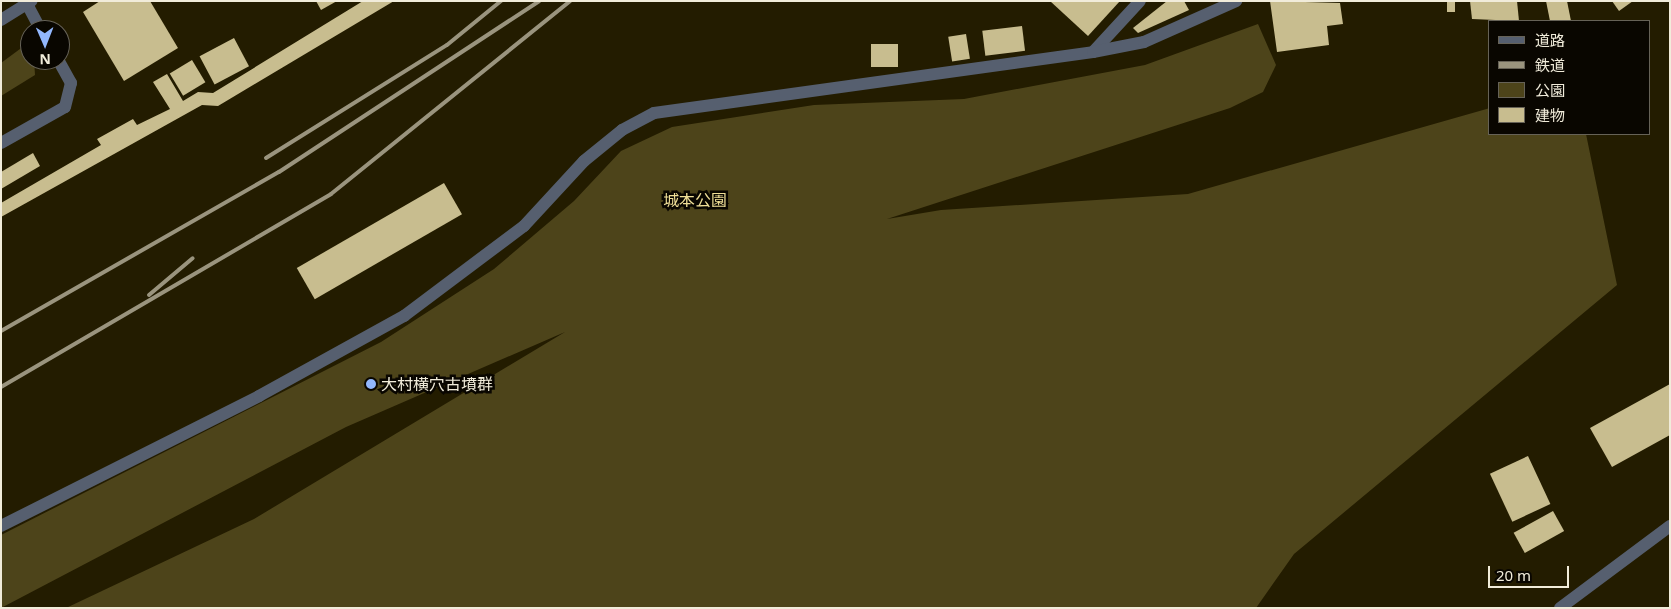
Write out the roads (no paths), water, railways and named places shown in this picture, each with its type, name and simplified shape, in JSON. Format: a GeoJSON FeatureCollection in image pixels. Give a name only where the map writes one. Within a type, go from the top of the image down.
{"type":"FeatureCollection","features":[{"type":"Feature","properties":{"kind":"street"},"geometry":{"type":"LineString","coordinates":[[1092,52],[1140,1]]}},
{"type":"Feature","properties":{"kind":"street"},"geometry":{"type":"LineString","coordinates":[[1,526],[260,396],[404,316],[524,226],[584,161],[614,136],[654,113],[1092,52],[1144,42],[1236,1]]}},
{"type":"Feature","properties":{"kind":"street"},"geometry":{"type":"LineString","coordinates":[[1,20],[29,3],[37,20]]}},
{"type":"Feature","properties":{"kind":"street"},"geometry":{"type":"LineString","coordinates":[[1,144],[65,107],[71,83],[64,70]]}},
{"type":"Feature","properties":{"kind":"street"},"geometry":{"type":"LineString","coordinates":[[1560,608],[1670,526]]}},
{"type":"Feature","properties":{"kind":"railway"},"geometry":{"type":"LineString","coordinates":[[266,158],[447,45],[501,1]]}},
{"type":"Feature","properties":{"kind":"railway"},"geometry":{"type":"LineString","coordinates":[[1,331],[279,172],[539,1]]}},
{"type":"Feature","properties":{"kind":"railway"},"geometry":{"type":"LineString","coordinates":[[1,387],[331,194],[570,1]]}},
{"type":"Feature","properties":{"kind":"railway"},"geometry":{"type":"LineString","coordinates":[[149,295],[193,258]]}},
{"type":"Feature","properties":{"kind":"place","name":"大村横穴古墳群"},"geometry":{"type":"Point","coordinates":[371,384]}},
{"type":"Feature","properties":{"kind":"park label","name":"城本公園"},"geometry":{"type":"Point","coordinates":[695,200]}}]}
